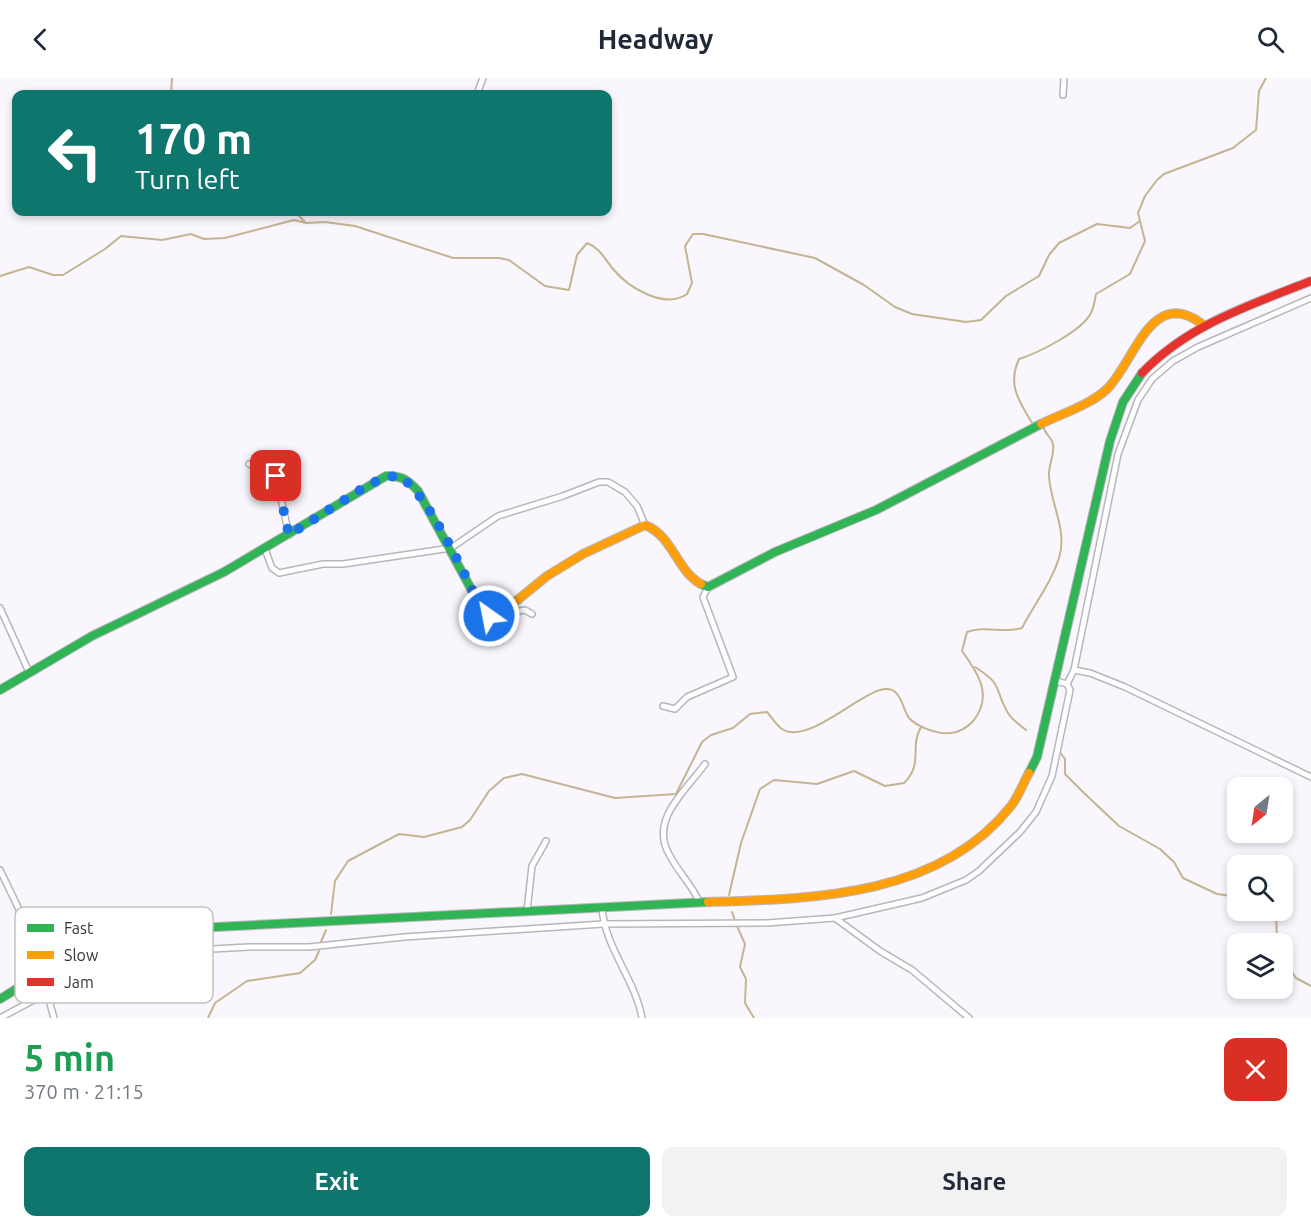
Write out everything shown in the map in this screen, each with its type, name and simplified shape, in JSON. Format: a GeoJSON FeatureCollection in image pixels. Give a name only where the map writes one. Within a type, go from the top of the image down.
{"type":"FeatureCollection","features":[{"type":"Feature","properties":{"kind":"street"},"geometry":{"type":"LineString","coordinates":[[1063,95],[1064,78]]}},
{"type":"Feature","properties":{"kind":"street"},"geometry":{"type":"LineString","coordinates":[[213,927],[602,908],[635,904],[783,900],[885,886],[943,861],[971,845],[1012,805],[1037,757],[1107,452],[1123,402],[1142,374],[1163,351],[1203,324],[1311,281]]}},
{"type":"Feature","properties":{"kind":"street"},"geometry":{"type":"LineString","coordinates":[[1067,684],[1074,670],[1118,454],[1138,400],[1152,379],[1173,361],[1198,347],[1311,298]]}},
{"type":"Feature","properties":{"kind":"street"},"geometry":{"type":"LineString","coordinates":[[663,706],[675,709],[687,697],[733,677],[703,597],[708,587],[775,552],[876,510],[1064,412],[1091,401],[1111,386],[1139,336],[1149,326],[1169,314],[1189,314],[1203,324]]}},
{"type":"Feature","properties":{"kind":"street"},"geometry":{"type":"LineString","coordinates":[[249,464],[276,476],[289,535]]}},
{"type":"Feature","properties":{"kind":"street"},"geometry":{"type":"LineString","coordinates":[[0,690],[92,636],[224,572],[289,535],[371,483],[397,475],[408,480],[418,491],[451,548],[483,611],[489,616],[525,610],[532,614]]}},
{"type":"Feature","properties":{"kind":"street"},"geometry":{"type":"LineString","coordinates":[[265,549],[272,568],[279,573],[313,566],[343,564],[451,548],[498,516],[599,482],[608,482],[625,492],[637,506],[645,525],[657,530],[696,582],[708,587]]}},
{"type":"Feature","properties":{"kind":"street"},"geometry":{"type":"LineString","coordinates":[[499,615],[553,572],[583,554],[645,525]]}},
{"type":"Feature","properties":{"kind":"street"},"geometry":{"type":"LineString","coordinates":[[0,608],[29,672]]}},
{"type":"Feature","properties":{"kind":"street"},"geometry":{"type":"LineString","coordinates":[[1074,670],[1125,687],[1311,777]]}},
{"type":"Feature","properties":{"kind":"street"},"geometry":{"type":"LineString","coordinates":[[213,948],[249,946],[309,947],[404,937],[603,924],[735,924],[835,918],[922,898],[966,880],[1020,832],[1036,812],[1050,783],[1070,690],[1067,684],[1056,681]]}},
{"type":"Feature","properties":{"kind":"street"},"geometry":{"type":"LineString","coordinates":[[700,904],[694,890],[668,854],[663,826],[669,810],[705,764]]}},
{"type":"Feature","properties":{"kind":"street"},"geometry":{"type":"LineString","coordinates":[[527,911],[532,866],[546,841]]}},
{"type":"Feature","properties":{"kind":"street"},"geometry":{"type":"LineString","coordinates":[[0,870],[18,907]]}},
{"type":"Feature","properties":{"kind":"street"},"geometry":{"type":"LineString","coordinates":[[602,908],[603,924],[630,983],[642,1018]]}},
{"type":"Feature","properties":{"kind":"street"},"geometry":{"type":"LineString","coordinates":[[835,918],[880,951],[912,970],[969,1018]]}},
{"type":"Feature","properties":{"kind":"street"},"geometry":{"type":"LineString","coordinates":[[0,999],[15,990]]}},
{"type":"Feature","properties":{"kind":"street"},"geometry":{"type":"LineString","coordinates":[[0,1018],[28,1003]]}},
{"type":"Feature","properties":{"kind":"street"},"geometry":{"type":"LineString","coordinates":[[49,1003],[54,1018]]}},
{"type":"Feature","properties":{"kind":"street"},"geometry":{"type":"LineString","coordinates":[[960,1010],[960,1018]]}},
{"type":"Feature","properties":{"kind":"waterway"},"geometry":{"type":"LineString","coordinates":[[171,90],[172,78]]}},
{"type":"Feature","properties":{"kind":"waterway"},"geometry":{"type":"LineString","coordinates":[[1037,422],[1032,423],[1016,392],[1014,377],[1019,359],[1048,347],[1079,327],[1091,313],[1096,294],[1130,274],[1145,241],[1138,213],[1145,196],[1164,174],[1233,148],[1256,130],[1259,91],[1266,78]]}},
{"type":"Feature","properties":{"kind":"waterway"},"geometry":{"type":"LineString","coordinates":[[299,216],[305,222]]}},
{"type":"Feature","properties":{"kind":"waterway"},"geometry":{"type":"LineString","coordinates":[[0,276],[29,267],[53,275],[63,275],[105,249],[121,236],[162,240],[191,234],[204,239],[225,238],[294,220],[306,223],[325,222],[355,226],[453,258],[509,260],[545,286],[569,290],[577,255],[587,243],[599,251],[628,283],[647,294],[668,299],[687,294],[692,283],[685,246],[693,234],[703,234],[815,258],[864,285],[895,307],[912,314],[966,322],[981,320],[1006,296],[1039,276],[1049,255],[1059,243],[1097,224],[1130,228],[1140,221]]}},
{"type":"Feature","properties":{"kind":"waterway"},"geometry":{"type":"LineString","coordinates":[[331,914],[335,881],[348,861],[399,834],[424,837],[462,827],[470,820],[489,791],[504,778],[522,774],[615,798],[676,794],[702,742],[711,735],[733,728],[750,714],[767,712],[782,729],[792,732],[804,731],[817,726],[870,694],[887,689],[896,693],[909,718],[923,727],[935,732],[946,733],[958,732],[967,727],[980,711],[983,693],[978,676],[962,651],[967,632],[981,629],[1015,630],[1022,628],[1047,585],[1059,558],[1060,527],[1049,476],[1053,444],[1044,428]]}},
{"type":"Feature","properties":{"kind":"waterway"},"geometry":{"type":"LineString","coordinates":[[975,667],[995,683],[1010,716],[1026,730]]}},
{"type":"Feature","properties":{"kind":"waterway"},"geometry":{"type":"LineString","coordinates":[[729,895],[741,843],[760,789],[774,780],[817,784],[854,771],[885,786],[904,783],[913,769],[916,742],[921,727]]}},
{"type":"Feature","properties":{"kind":"waterway"},"geometry":{"type":"LineString","coordinates":[[1059,751],[1065,759],[1065,774],[1119,826],[1160,849],[1174,862],[1183,878],[1217,894],[1227,895]]}},
{"type":"Feature","properties":{"kind":"waterway"},"geometry":{"type":"LineString","coordinates":[[732,912],[735,921]]}},
{"type":"Feature","properties":{"kind":"waterway"},"geometry":{"type":"LineString","coordinates":[[1276,921],[1277,933]]}},
{"type":"Feature","properties":{"kind":"waterway"},"geometry":{"type":"LineString","coordinates":[[737,926],[745,944],[740,967],[746,979],[745,1003],[754,1018]]}},
{"type":"Feature","properties":{"kind":"waterway"},"geometry":{"type":"LineString","coordinates":[[320,944],[326,930]]}},
{"type":"Feature","properties":{"kind":"waterway"},"geometry":{"type":"LineString","coordinates":[[208,1018],[215,1003],[247,981],[300,973],[315,960],[319,951]]}},
{"type":"Feature","properties":{"kind":"waterway"},"geometry":{"type":"LineString","coordinates":[[1293,974],[1296,978],[1311,986]]}},
{"type":"Feature","properties":{"kind":"traffic: fast"},"geometry":{"type":"LineString","coordinates":[[1029,773],[1037,757],[1110,441],[1123,402],[1142,373]]}},
{"type":"Feature","properties":{"kind":"traffic: fast"},"geometry":{"type":"LineString","coordinates":[[701,584],[708,587],[775,552],[876,510],[1041,424]]}},
{"type":"Feature","properties":{"kind":"traffic: fast"},"geometry":{"type":"LineString","coordinates":[[0,690],[92,636],[224,572],[386,476],[404,479],[418,491],[476,598]]}},
{"type":"Feature","properties":{"kind":"traffic: fast"},"geometry":{"type":"LineString","coordinates":[[213,927],[708,902]]}},
{"type":"Feature","properties":{"kind":"traffic: fast"},"geometry":{"type":"LineString","coordinates":[[0,999],[15,990]]}},
{"type":"Feature","properties":{"kind":"traffic: slow"},"geometry":{"type":"LineString","coordinates":[[1041,424],[1084,404],[1107,389],[1146,332],[1157,321],[1169,314],[1184,315],[1202,324]]}},
{"type":"Feature","properties":{"kind":"traffic: slow"},"geometry":{"type":"LineString","coordinates":[[476,598],[489,616],[499,615],[547,576],[583,554],[645,525],[662,537],[686,570],[701,584]]}},
{"type":"Feature","properties":{"kind":"traffic: slow"},"geometry":{"type":"LineString","coordinates":[[708,902],[790,899],[831,894],[872,887],[911,876],[948,859],[982,836],[1011,806],[1029,773]]}},
{"type":"Feature","properties":{"kind":"traffic: jam"},"geometry":{"type":"LineString","coordinates":[[1142,373],[1160,356],[1200,329],[1243,308],[1311,281]]}},
{"type":"Feature","properties":{"kind":"route"},"geometry":{"type":"LineString","coordinates":[[276,476],[289,535],[371,483],[397,475],[408,480],[418,491],[451,548],[483,611],[489,616]]}}]}
